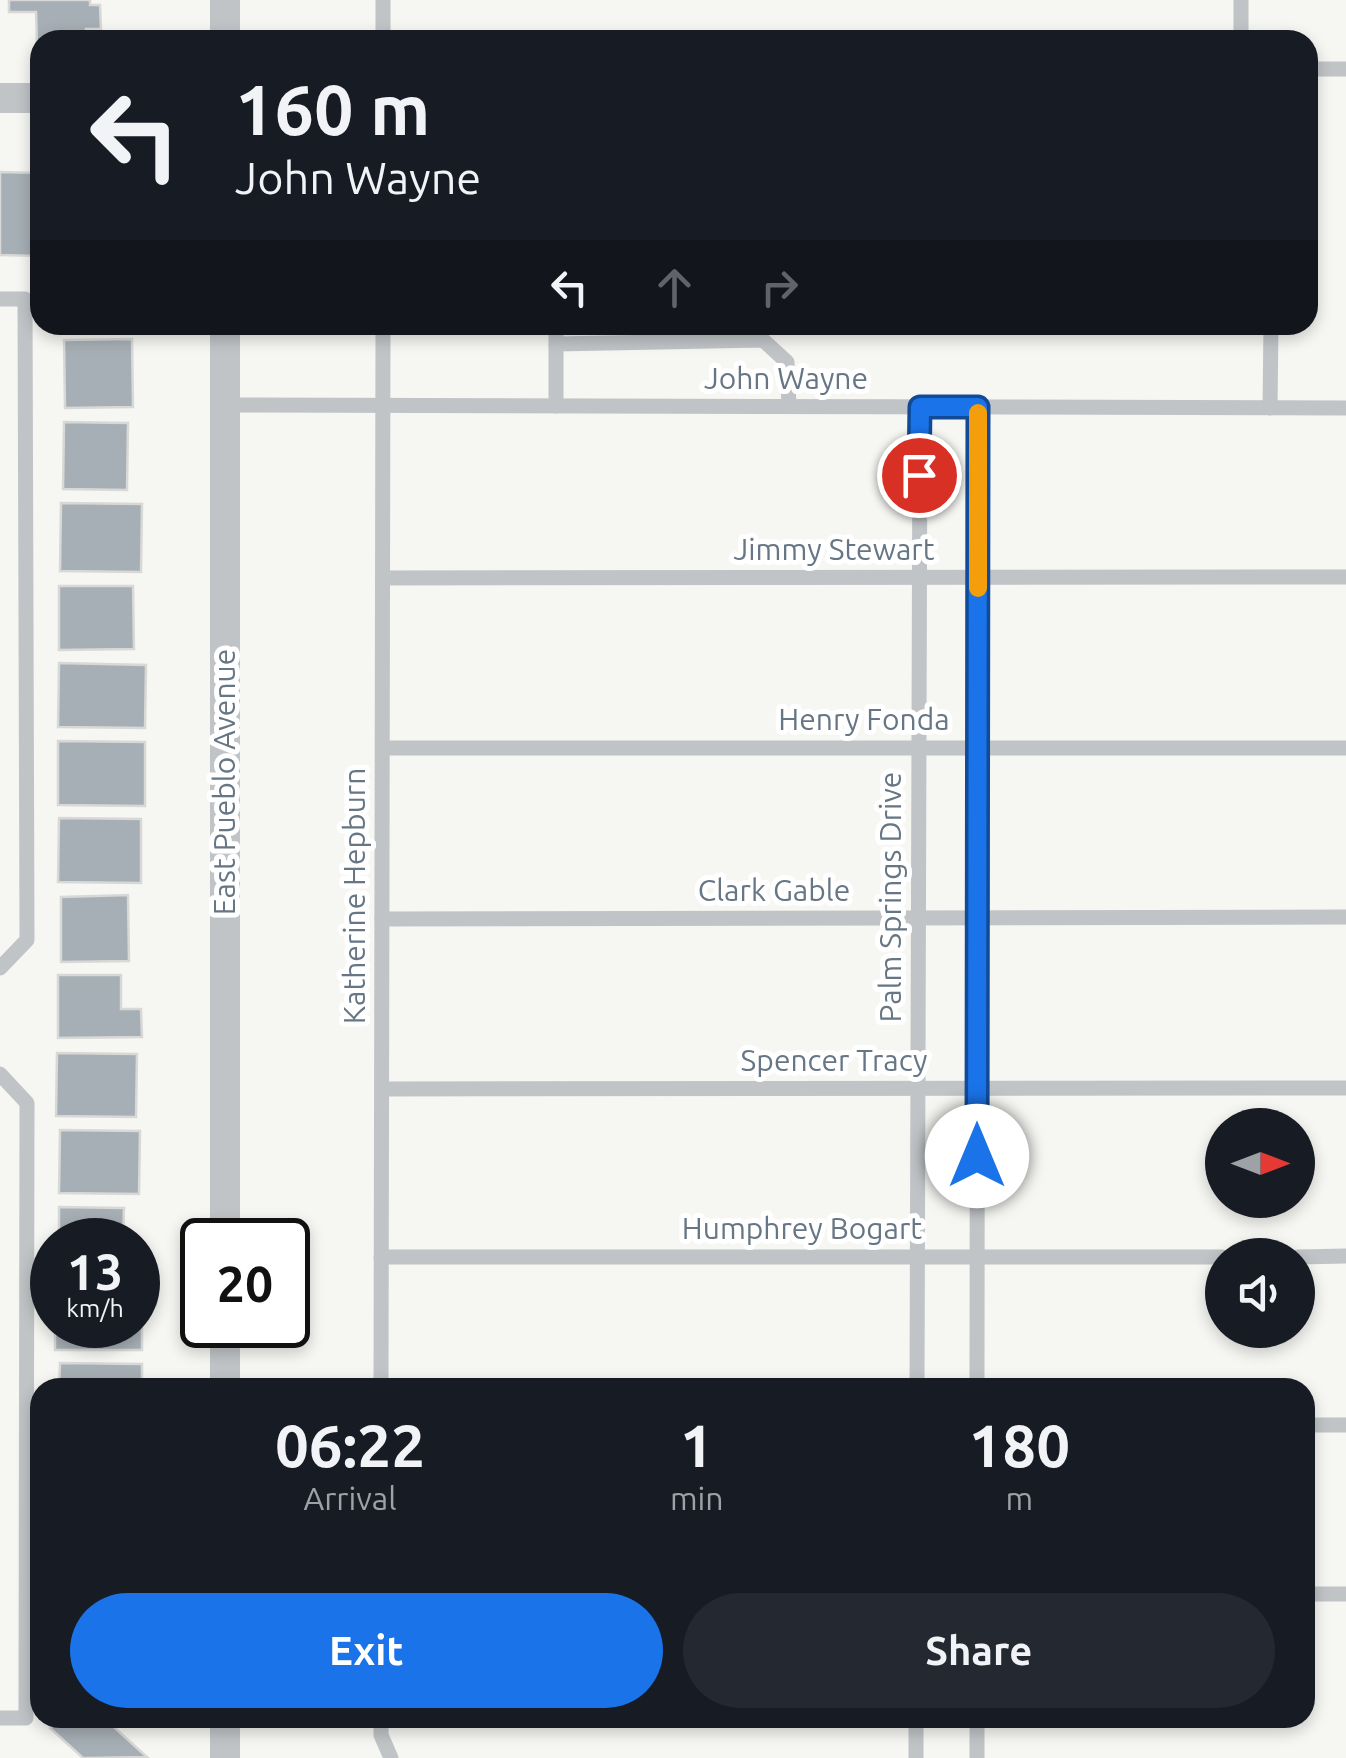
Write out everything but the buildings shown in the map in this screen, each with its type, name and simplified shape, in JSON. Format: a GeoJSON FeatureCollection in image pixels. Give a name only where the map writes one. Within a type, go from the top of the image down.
{"type":"FeatureCollection","features":[{"type":"Feature","properties":{"kind":"street"},"geometry":{"type":"LineString","coordinates":[[225,0],[225,30]]}},
{"type":"Feature","properties":{"kind":"street"},"geometry":{"type":"LineString","coordinates":[[0,98],[30,98]]}},
{"type":"Feature","properties":{"kind":"street","name":"East Pueblo Avenue"},"geometry":{"type":"LineString","coordinates":[[225,335],[226,1218]]}},
{"type":"Feature","properties":{"kind":"street"},"geometry":{"type":"LineString","coordinates":[[226,1348],[226,1378]]}},
{"type":"Feature","properties":{"kind":"street"},"geometry":{"type":"LineString","coordinates":[[226,1728],[226,1758]]}},
{"type":"Feature","properties":{"kind":"lane"},"geometry":{"type":"LineString","coordinates":[[383,0],[383,30]]}},
{"type":"Feature","properties":{"kind":"lane"},"geometry":{"type":"LineString","coordinates":[[1241,0],[1241,30]]}},
{"type":"Feature","properties":{"kind":"lane"},"geometry":{"type":"LineString","coordinates":[[1318,69],[1346,69]]}},
{"type":"Feature","properties":{"kind":"lane"},"geometry":{"type":"LineString","coordinates":[[0,299],[25,299],[27,940],[0,968]]}},
{"type":"Feature","properties":{"kind":"lane","name":"Katherine Hepburn"},"geometry":{"type":"LineString","coordinates":[[382,1378],[383,335]]}},
{"type":"Feature","properties":{"kind":"lane"},"geometry":{"type":"LineString","coordinates":[[556,335],[556,406]]}},
{"type":"Feature","properties":{"kind":"lane"},"geometry":{"type":"LineString","coordinates":[[1270,408],[1271,335]]}},
{"type":"Feature","properties":{"kind":"lane"},"geometry":{"type":"LineString","coordinates":[[556,344],[763,340],[787,362],[789,406]]}},
{"type":"Feature","properties":{"kind":"lane","name":"John Wayne"},"geometry":{"type":"LineString","coordinates":[[226,405],[1346,408]]}},
{"type":"Feature","properties":{"kind":"lane","name":"Palm Springs Drive"},"geometry":{"type":"LineString","coordinates":[[917,1378],[920,407]]}},
{"type":"Feature","properties":{"kind":"lane"},"geometry":{"type":"LineString","coordinates":[[977,1378],[978,407]]}},
{"type":"Feature","properties":{"kind":"lane","name":"Jimmy Stewart"},"geometry":{"type":"LineString","coordinates":[[382,578],[1346,577]]}},
{"type":"Feature","properties":{"kind":"lane","name":"Henry Fonda"},"geometry":{"type":"LineString","coordinates":[[382,748],[1346,748]]}},
{"type":"Feature","properties":{"kind":"lane","name":"Clark Gable"},"geometry":{"type":"LineString","coordinates":[[382,919],[1346,917]]}},
{"type":"Feature","properties":{"kind":"lane"},"geometry":{"type":"LineString","coordinates":[[0,1074],[27,1103],[26,1718],[0,1718]]}},
{"type":"Feature","properties":{"kind":"lane","name":"Spencer Tracy"},"geometry":{"type":"LineString","coordinates":[[382,1088],[1346,1088]]}},
{"type":"Feature","properties":{"kind":"lane","name":"Humphrey Bogart"},"geometry":{"type":"LineString","coordinates":[[382,1257],[1205,1256]]}},
{"type":"Feature","properties":{"kind":"lane"},"geometry":{"type":"LineString","coordinates":[[1315,1256],[1346,1256]]}},
{"type":"Feature","properties":{"kind":"lane"},"geometry":{"type":"LineString","coordinates":[[1315,1425],[1346,1425]]}},
{"type":"Feature","properties":{"kind":"lane"},"geometry":{"type":"LineString","coordinates":[[1315,1594],[1346,1594]]}},
{"type":"Feature","properties":{"kind":"lane"},"geometry":{"type":"LineString","coordinates":[[383,1728],[390,1758]]}},
{"type":"Feature","properties":{"kind":"lane"},"geometry":{"type":"LineString","coordinates":[[916,1728],[916,1758]]}},
{"type":"Feature","properties":{"kind":"lane"},"geometry":{"type":"LineString","coordinates":[[976,1728],[976,1758]]}},
{"type":"Feature","properties":{"kind":"slow traffic"},"geometry":{"type":"LineString","coordinates":[[978,413],[978,588]]}},
{"type":"Feature","properties":{"kind":"route"},"geometry":{"type":"LineString","coordinates":[[919,475],[920,407],[978,407],[977,1156]]}}]}
